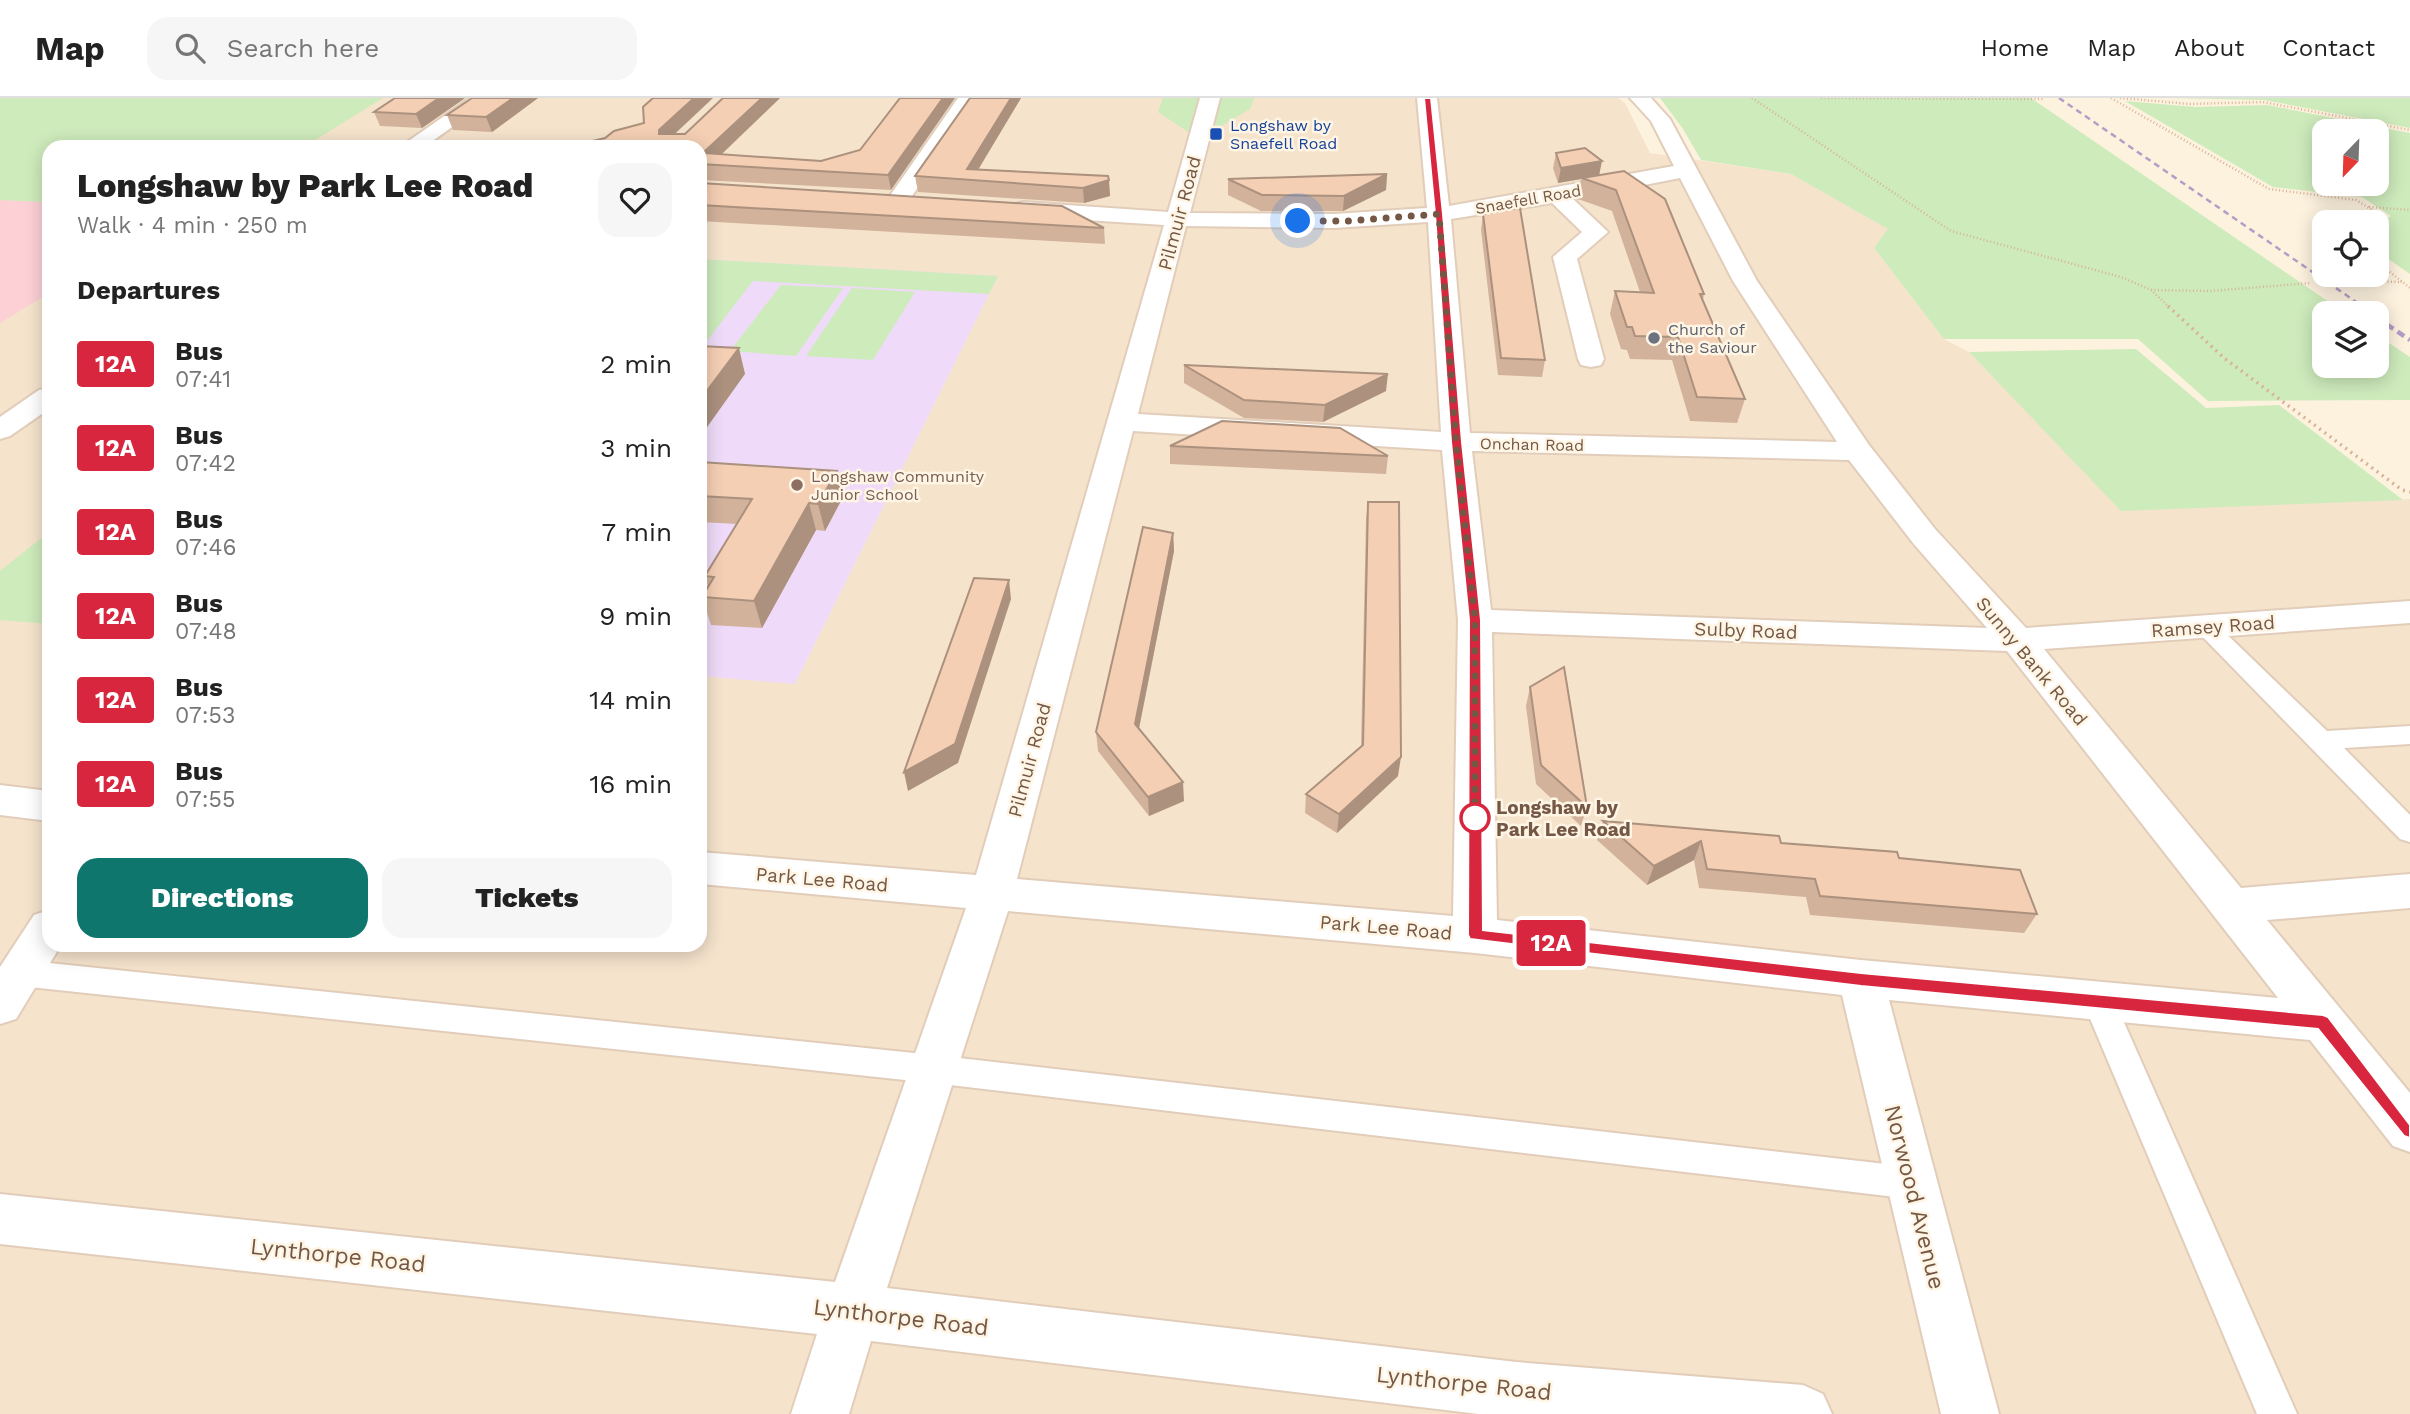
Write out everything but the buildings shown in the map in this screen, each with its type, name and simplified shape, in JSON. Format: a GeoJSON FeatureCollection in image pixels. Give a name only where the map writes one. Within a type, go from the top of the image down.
{"type":"FeatureCollection","features":[{"type":"Feature","properties":{"kind":"street"},"geometry":{"type":"LineString","coordinates":[[420,140],[483,98]]}},
{"type":"Feature","properties":{"kind":"street"},"geometry":{"type":"LineString","coordinates":[[898,200],[968,98]]}},
{"type":"Feature","properties":{"kind":"street","name":"Pilmuir Road"},"geometry":{"type":"LineString","coordinates":[[820,1414],[992,894],[1210,98]]}},
{"type":"Feature","properties":{"kind":"street"},"geometry":{"type":"LineString","coordinates":[[1427,98],[1439,214],[1456,442],[1475,620],[1475,935]]}},
{"type":"Feature","properties":{"kind":"street","name":"Sunny Bank Road"},"geometry":{"type":"LineString","coordinates":[[1640,98],[1660,119],[1745,281],[1858,451],[1924,536],[2017,640],[2410,1130]]}},
{"type":"Feature","properties":{"kind":"street","name":"Snaefell Road"},"geometry":{"type":"LineString","coordinates":[[996,207],[1177,220],[1347,221],[1439,214],[1685,171]]}},
{"type":"Feature","properties":{"kind":"street"},"geometry":{"type":"LineString","coordinates":[[1555,194],[1596,232],[1565,257],[1591,359]]}},
{"type":"Feature","properties":{"kind":"street"},"geometry":{"type":"LineString","coordinates":[[872,198],[926,202]]}},
{"type":"Feature","properties":{"kind":"street"},"geometry":{"type":"LineString","coordinates":[[0,430],[42,401]]}},
{"type":"Feature","properties":{"kind":"street","name":"Onchan Road"},"geometry":{"type":"LineString","coordinates":[[1123,422],[1456,442],[1858,451]]}},
{"type":"Feature","properties":{"kind":"street","name":"Ramsey Road"},"geometry":{"type":"LineString","coordinates":[[2017,640],[2410,612]]}},
{"type":"Feature","properties":{"kind":"street","name":"Sulby Road"},"geometry":{"type":"LineString","coordinates":[[1475,620],[2017,640]]}},
{"type":"Feature","properties":{"kind":"street"},"geometry":{"type":"LineString","coordinates":[[0,800],[42,805]]}},
{"type":"Feature","properties":{"kind":"street","name":"Park Lee Road"},"geometry":{"type":"LineString","coordinates":[[707,869],[1475,935],[1861,979],[2323,1022]]}},
{"type":"Feature","properties":{"kind":"street"},"geometry":{"type":"LineString","coordinates":[[2232,906],[2410,891]]}},
{"type":"Feature","properties":{"kind":"street"},"geometry":{"type":"LineString","coordinates":[[10,989],[42,938]]}},
{"type":"Feature","properties":{"kind":"street","name":"Norwood Avenue"},"geometry":{"type":"LineString","coordinates":[[1861,979],[1970,1414]]}},
{"type":"Feature","properties":{"kind":"street","name":"Lynthorpe Road"},"geometry":{"type":"LineString","coordinates":[[0,1219],[852,1311],[1518,1402],[1802,1414]]}},
{"type":"Feature","properties":{"kind":"lane"},"geometry":{"type":"LineString","coordinates":[[2206,627],[2410,832]]}},
{"type":"Feature","properties":{"kind":"lane"},"geometry":{"type":"LineString","coordinates":[[2321,740],[2410,735]]}},
{"type":"Feature","properties":{"kind":"lane"},"geometry":{"type":"LineString","coordinates":[[10,989],[933,1069],[1912,1183]]}},
{"type":"Feature","properties":{"kind":"lane"},"geometry":{"type":"LineString","coordinates":[[2099,1002],[2277,1414]]}},
{"type":"Feature","properties":{"kind":"path"},"geometry":{"type":"LineString","coordinates":[[1752,98],[1951,231],[2061,259],[2121,277],[2151,290],[2224,358],[2402,490],[2410,492]]}},
{"type":"Feature","properties":{"kind":"path"},"geometry":{"type":"LineString","coordinates":[[1821,98],[2043,99]]}},
{"type":"Feature","properties":{"kind":"path"},"geometry":{"type":"LineString","coordinates":[[2111,98],[2269,190],[2356,200],[2372,210]]}},
{"type":"Feature","properties":{"kind":"path"},"geometry":{"type":"LineString","coordinates":[[2120,98],[2190,104],[2263,102],[2410,130]]}},
{"type":"Feature","properties":{"kind":"path"},"geometry":{"type":"LineString","coordinates":[[2368,207],[2410,209]]}},
{"type":"Feature","properties":{"kind":"path"},"geometry":{"type":"LineString","coordinates":[[2389,272],[2410,288]]}},
{"type":"Feature","properties":{"kind":"path"},"geometry":{"type":"LineString","coordinates":[[2389,282],[2402,282]]}},
{"type":"Feature","properties":{"kind":"path"},"geometry":{"type":"LineString","coordinates":[[2151,290],[2210,291],[2311,283]]}},
{"type":"Feature","properties":{"kind":"shaded area"},"geometry":{"type":"Polygon","coordinates":[[[0,98],[1618,98],[1625,103],[1650,153],[1791,174],[1889,229],[1874,248],[1944,339],[1969,352],[2121,510],[2410,499],[2410,1414],[0,1414],[0,98]]]}},
{"type":"Feature","properties":{"kind":"shaded area"},"geometry":{"type":"Polygon","coordinates":[[[0,200],[42,202],[42,297],[0,323],[0,200]]]}},
{"type":"Feature","properties":{"kind":"shaded area","name":"Longshaw Community Junior School"},"geometry":{"type":"Polygon","coordinates":[[[707,259],[998,276],[795,684],[707,677],[707,259]]]}},
{"type":"Feature","properties":{"kind":"green space"},"geometry":{"type":"Polygon","coordinates":[[[0,98],[383,98],[315,140],[42,140],[42,202],[0,200],[0,98]]]}},
{"type":"Feature","properties":{"kind":"green space"},"geometry":{"type":"Polygon","coordinates":[[[1163,98],[1254,98],[1250,109],[1199,139],[1158,112],[1163,98]]]}},
{"type":"Feature","properties":{"kind":"green space"},"geometry":{"type":"Polygon","coordinates":[[[1660,98],[2031,98],[2327,301],[2312,301],[2312,378],[2389,378],[2389,343],[2410,357],[2410,400],[2208,401],[2138,339],[1944,339],[1874,248],[1888,229],[1791,174],[1701,160],[1660,98]]]}},
{"type":"Feature","properties":{"kind":"green space"},"geometry":{"type":"Polygon","coordinates":[[[2170,98],[2410,98],[2410,128],[2389,124],[2389,119],[2363,119],[2264,100],[2170,98]]]}},
{"type":"Feature","properties":{"kind":"green space"},"geometry":{"type":"Polygon","coordinates":[[[2125,101],[2195,107],[2267,105],[2338,119],[2312,119],[2312,191],[2273,187],[2125,101]]]}},
{"type":"Feature","properties":{"kind":"green space"},"geometry":{"type":"Polygon","coordinates":[[[2389,129],[2410,133],[2410,274],[2389,259],[2389,210],[2382,210],[2362,197],[2353,196],[2389,196],[2389,129]]]}},
{"type":"Feature","properties":{"kind":"green space"},"geometry":{"type":"Polygon","coordinates":[[[707,259],[998,276],[989,294],[753,281],[707,341],[707,259]]]}},
{"type":"Feature","properties":{"kind":"green space"},"geometry":{"type":"Polygon","coordinates":[[[781,285],[843,288],[796,356],[730,351],[781,285]]]}},
{"type":"Feature","properties":{"kind":"green space"},"geometry":{"type":"Polygon","coordinates":[[[852,288],[915,292],[873,360],[806,356],[852,288]]]}},
{"type":"Feature","properties":{"kind":"green space"},"geometry":{"type":"Polygon","coordinates":[[[2136,349],[2206,408],[2279,405],[2403,500],[2121,511],[1969,352],[2136,349]]]}},
{"type":"Feature","properties":{"kind":"green space"},"geometry":{"type":"Polygon","coordinates":[[[42,538],[42,623],[0,620],[0,571],[42,538]]]}},
{"type":"Feature","properties":{"kind":"railway"},"geometry":{"type":"LineString","coordinates":[[2059,98],[2355,301]]}},
{"type":"Feature","properties":{"kind":"railway"},"geometry":{"type":"LineString","coordinates":[[2389,326],[2410,340]]}},
{"type":"Feature","properties":{"kind":"bus line","name":"12A"},"geometry":{"type":"LineString","coordinates":[[1427,98],[1439,214],[1456,442],[1475,620],[1475,935],[1861,979],[2323,1022],[2410,1130]]}},
{"type":"Feature","properties":{"kind":"place","name":"Longshaw by Snaefell Road"},"geometry":{"type":"Point","coordinates":[1216,134]}},
{"type":"Feature","properties":{"kind":"place","name":"Church of the Saviour"},"geometry":{"type":"Point","coordinates":[1654,338]}},
{"type":"Feature","properties":{"kind":"place","name":"Longshaw Community Junior School"},"geometry":{"type":"Point","coordinates":[797,485]}},
{"type":"Feature","properties":{"kind":"place","name":"Longshaw by Park Lee Road"},"geometry":{"type":"Point","coordinates":[1475,818]}},
{"type":"Feature","properties":{"kind":"route"},"geometry":{"type":"LineString","coordinates":[[1298,221],[1347,221],[1439,214],[1456,442],[1475,620],[1475,830],[1475,818]]}}]}
